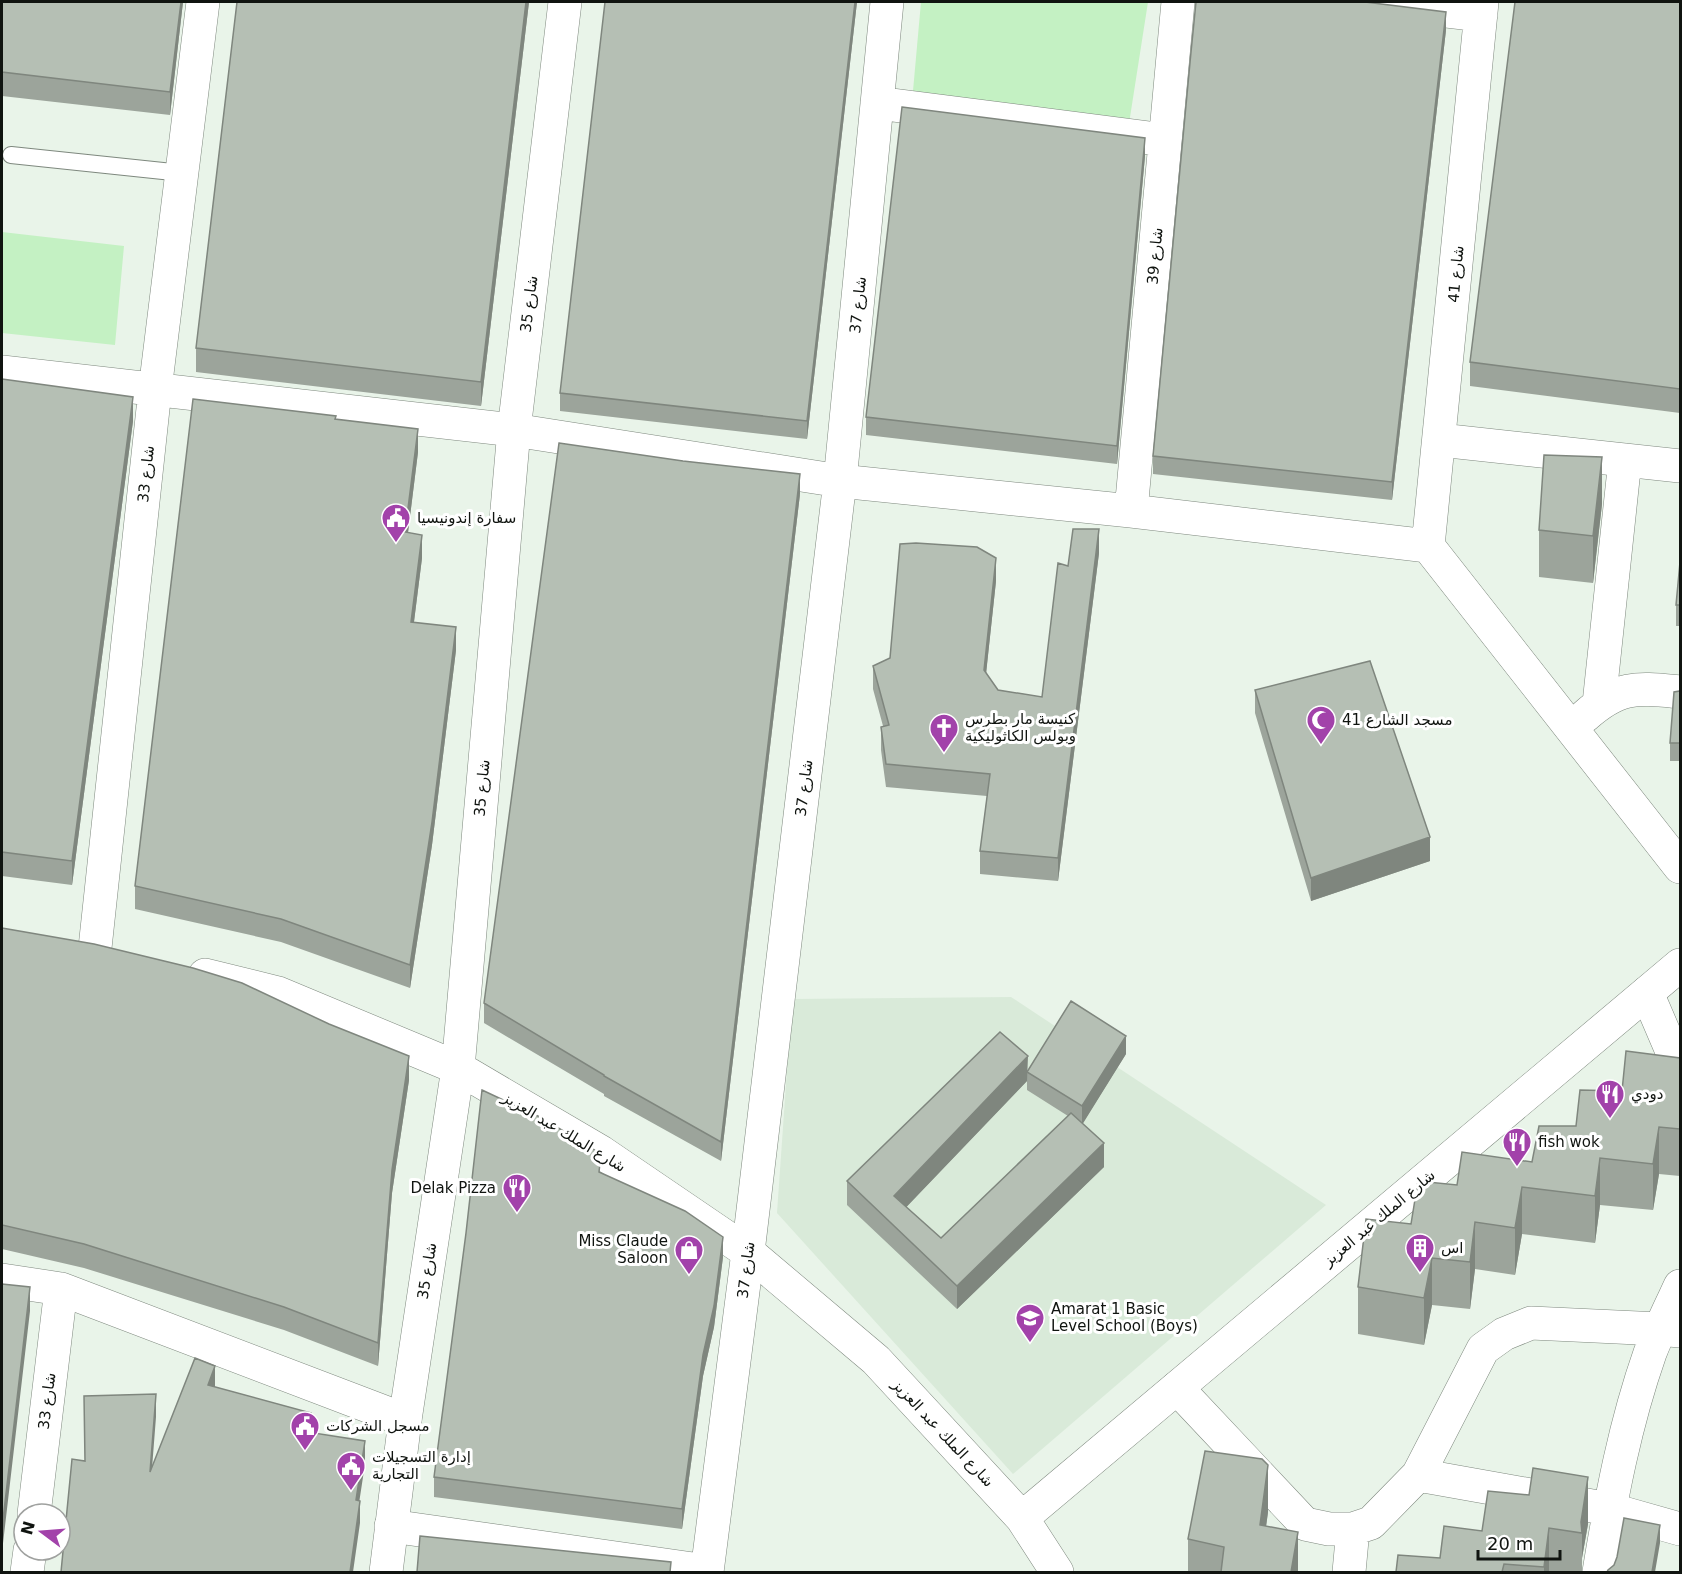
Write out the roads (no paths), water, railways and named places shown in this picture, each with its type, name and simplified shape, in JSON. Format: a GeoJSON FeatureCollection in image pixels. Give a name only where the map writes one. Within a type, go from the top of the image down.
{"type":"FeatureCollection","features":[{"type":"Feature","properties":{"kind":"street","name":"شارع 33"},"geometry":{"type":"LineString","coordinates":[[95,948],[155,390],[203,2]]}},
{"type":"Feature","properties":{"kind":"street","name":"شارع 35"},"geometry":{"type":"LineString","coordinates":[[386,1572],[405,1419],[458,1068],[514,430],[565,2]]}},
{"type":"Feature","properties":{"kind":"street","name":"شارع 37"},"geometry":{"type":"LineString","coordinates":[[707,1572],[748,1252],[840,481],[886,2]]}},
{"type":"Feature","properties":{"kind":"street","name":"شارع 39"},"geometry":{"type":"LineString","coordinates":[[1131,511],[1178,2]]}},
{"type":"Feature","properties":{"kind":"street"},"geometry":{"type":"LineString","coordinates":[[1370,2],[1482,8]]}},
{"type":"Feature","properties":{"kind":"street","name":"شارع 41"},"geometry":{"type":"LineString","coordinates":[[1428,546],[1482,8]]}},
{"type":"Feature","properties":{"kind":"street"},"geometry":{"type":"LineString","coordinates":[[877,103],[1165,140]]}},
{"type":"Feature","properties":{"kind":"street"},"geometry":{"type":"LineString","coordinates":[[2,372],[514,430],[840,481],[1131,511],[1428,546],[1680,867]]}},
{"type":"Feature","properties":{"kind":"street"},"geometry":{"type":"LineString","coordinates":[[1440,440],[1680,466]]}},
{"type":"Feature","properties":{"kind":"street"},"geometry":{"type":"LineString","coordinates":[[1599,704],[1625,460]]}},
{"type":"Feature","properties":{"kind":"street"},"geometry":{"type":"LineString","coordinates":[[1571,728],[1599,704],[1622,692],[1639,689],[1680,692]]}},
{"type":"Feature","properties":{"kind":"street","name":"شارع الملك عبد العزيز"},"geometry":{"type":"LineString","coordinates":[[1022,1518],[1680,965]]}},
{"type":"Feature","properties":{"kind":"street","name":"شارع الملك عبد العزيز"},"geometry":{"type":"LineString","coordinates":[[175,968],[278,993],[458,1068],[602,1152],[748,1252],[876,1360],[1022,1518],[1057,1572]]}},
{"type":"Feature","properties":{"kind":"street"},"geometry":{"type":"LineString","coordinates":[[1647,993],[1680,1070]]}},
{"type":"Feature","properties":{"kind":"street"},"geometry":{"type":"LineString","coordinates":[[2,1280],[61,1289],[405,1419]]}},
{"type":"Feature","properties":{"kind":"street"},"geometry":{"type":"LineString","coordinates":[[1599,1572],[1609,1509],[1624,1442],[1650,1354],[1670,1330],[1680,1286]]}},
{"type":"Feature","properties":{"kind":"street","name":"شارع 33"},"geometry":{"type":"LineString","coordinates":[[35,1502],[61,1289]]}},
{"type":"Feature","properties":{"kind":"street"},"geometry":{"type":"LineString","coordinates":[[1177,1388],[1305,1524],[1329,1529],[1353,1529],[1371,1523],[1418,1475],[1483,1349],[1504,1334],[1531,1323],[1670,1330]]}},
{"type":"Feature","properties":{"kind":"street"},"geometry":{"type":"LineString","coordinates":[[1418,1475],[1609,1509],[1680,1529]]}},
{"type":"Feature","properties":{"kind":"street"},"geometry":{"type":"LineString","coordinates":[[391,1526],[707,1572]]}},
{"type":"Feature","properties":{"kind":"street"},"geometry":{"type":"LineString","coordinates":[[1349,1572],[1353,1529]]}},
{"type":"Feature","properties":{"kind":"lane"},"geometry":{"type":"LineString","coordinates":[[11,154],[182,173]]}},
{"type":"Feature","properties":{"kind":"place","name":"سفارة إندونيسيا"},"geometry":{"type":"Point","coordinates":[396,544]}},
{"type":"Feature","properties":{"kind":"place","name":"مسجد الشارع 41"},"geometry":{"type":"Point","coordinates":[1321,746]}},
{"type":"Feature","properties":{"kind":"place","name":"كنيسة مار بطرس وبولس الكاثوليكية"},"geometry":{"type":"Point","coordinates":[944,754]}},
{"type":"Feature","properties":{"kind":"place","name":"دودي"},"geometry":{"type":"Point","coordinates":[1610,1120]}},
{"type":"Feature","properties":{"kind":"place","name":"fish wok"},"geometry":{"type":"Point","coordinates":[1517,1168]}},
{"type":"Feature","properties":{"kind":"place","name":"Delak Pizza"},"geometry":{"type":"Point","coordinates":[517,1214]}},
{"type":"Feature","properties":{"kind":"place","name":"اس"},"geometry":{"type":"Point","coordinates":[1420,1274]}},
{"type":"Feature","properties":{"kind":"place","name":"Miss Claude Saloon"},"geometry":{"type":"Point","coordinates":[689,1276]}},
{"type":"Feature","properties":{"kind":"place","name":"Amarat 1 Basic Level School (Boys)"},"geometry":{"type":"Point","coordinates":[1030,1344]}},
{"type":"Feature","properties":{"kind":"place","name":"مسجل الشركات"},"geometry":{"type":"Point","coordinates":[305,1452]}},
{"type":"Feature","properties":{"kind":"place","name":"إدارة التسجيلات التجارية"},"geometry":{"type":"Point","coordinates":[351,1492]}}]}
